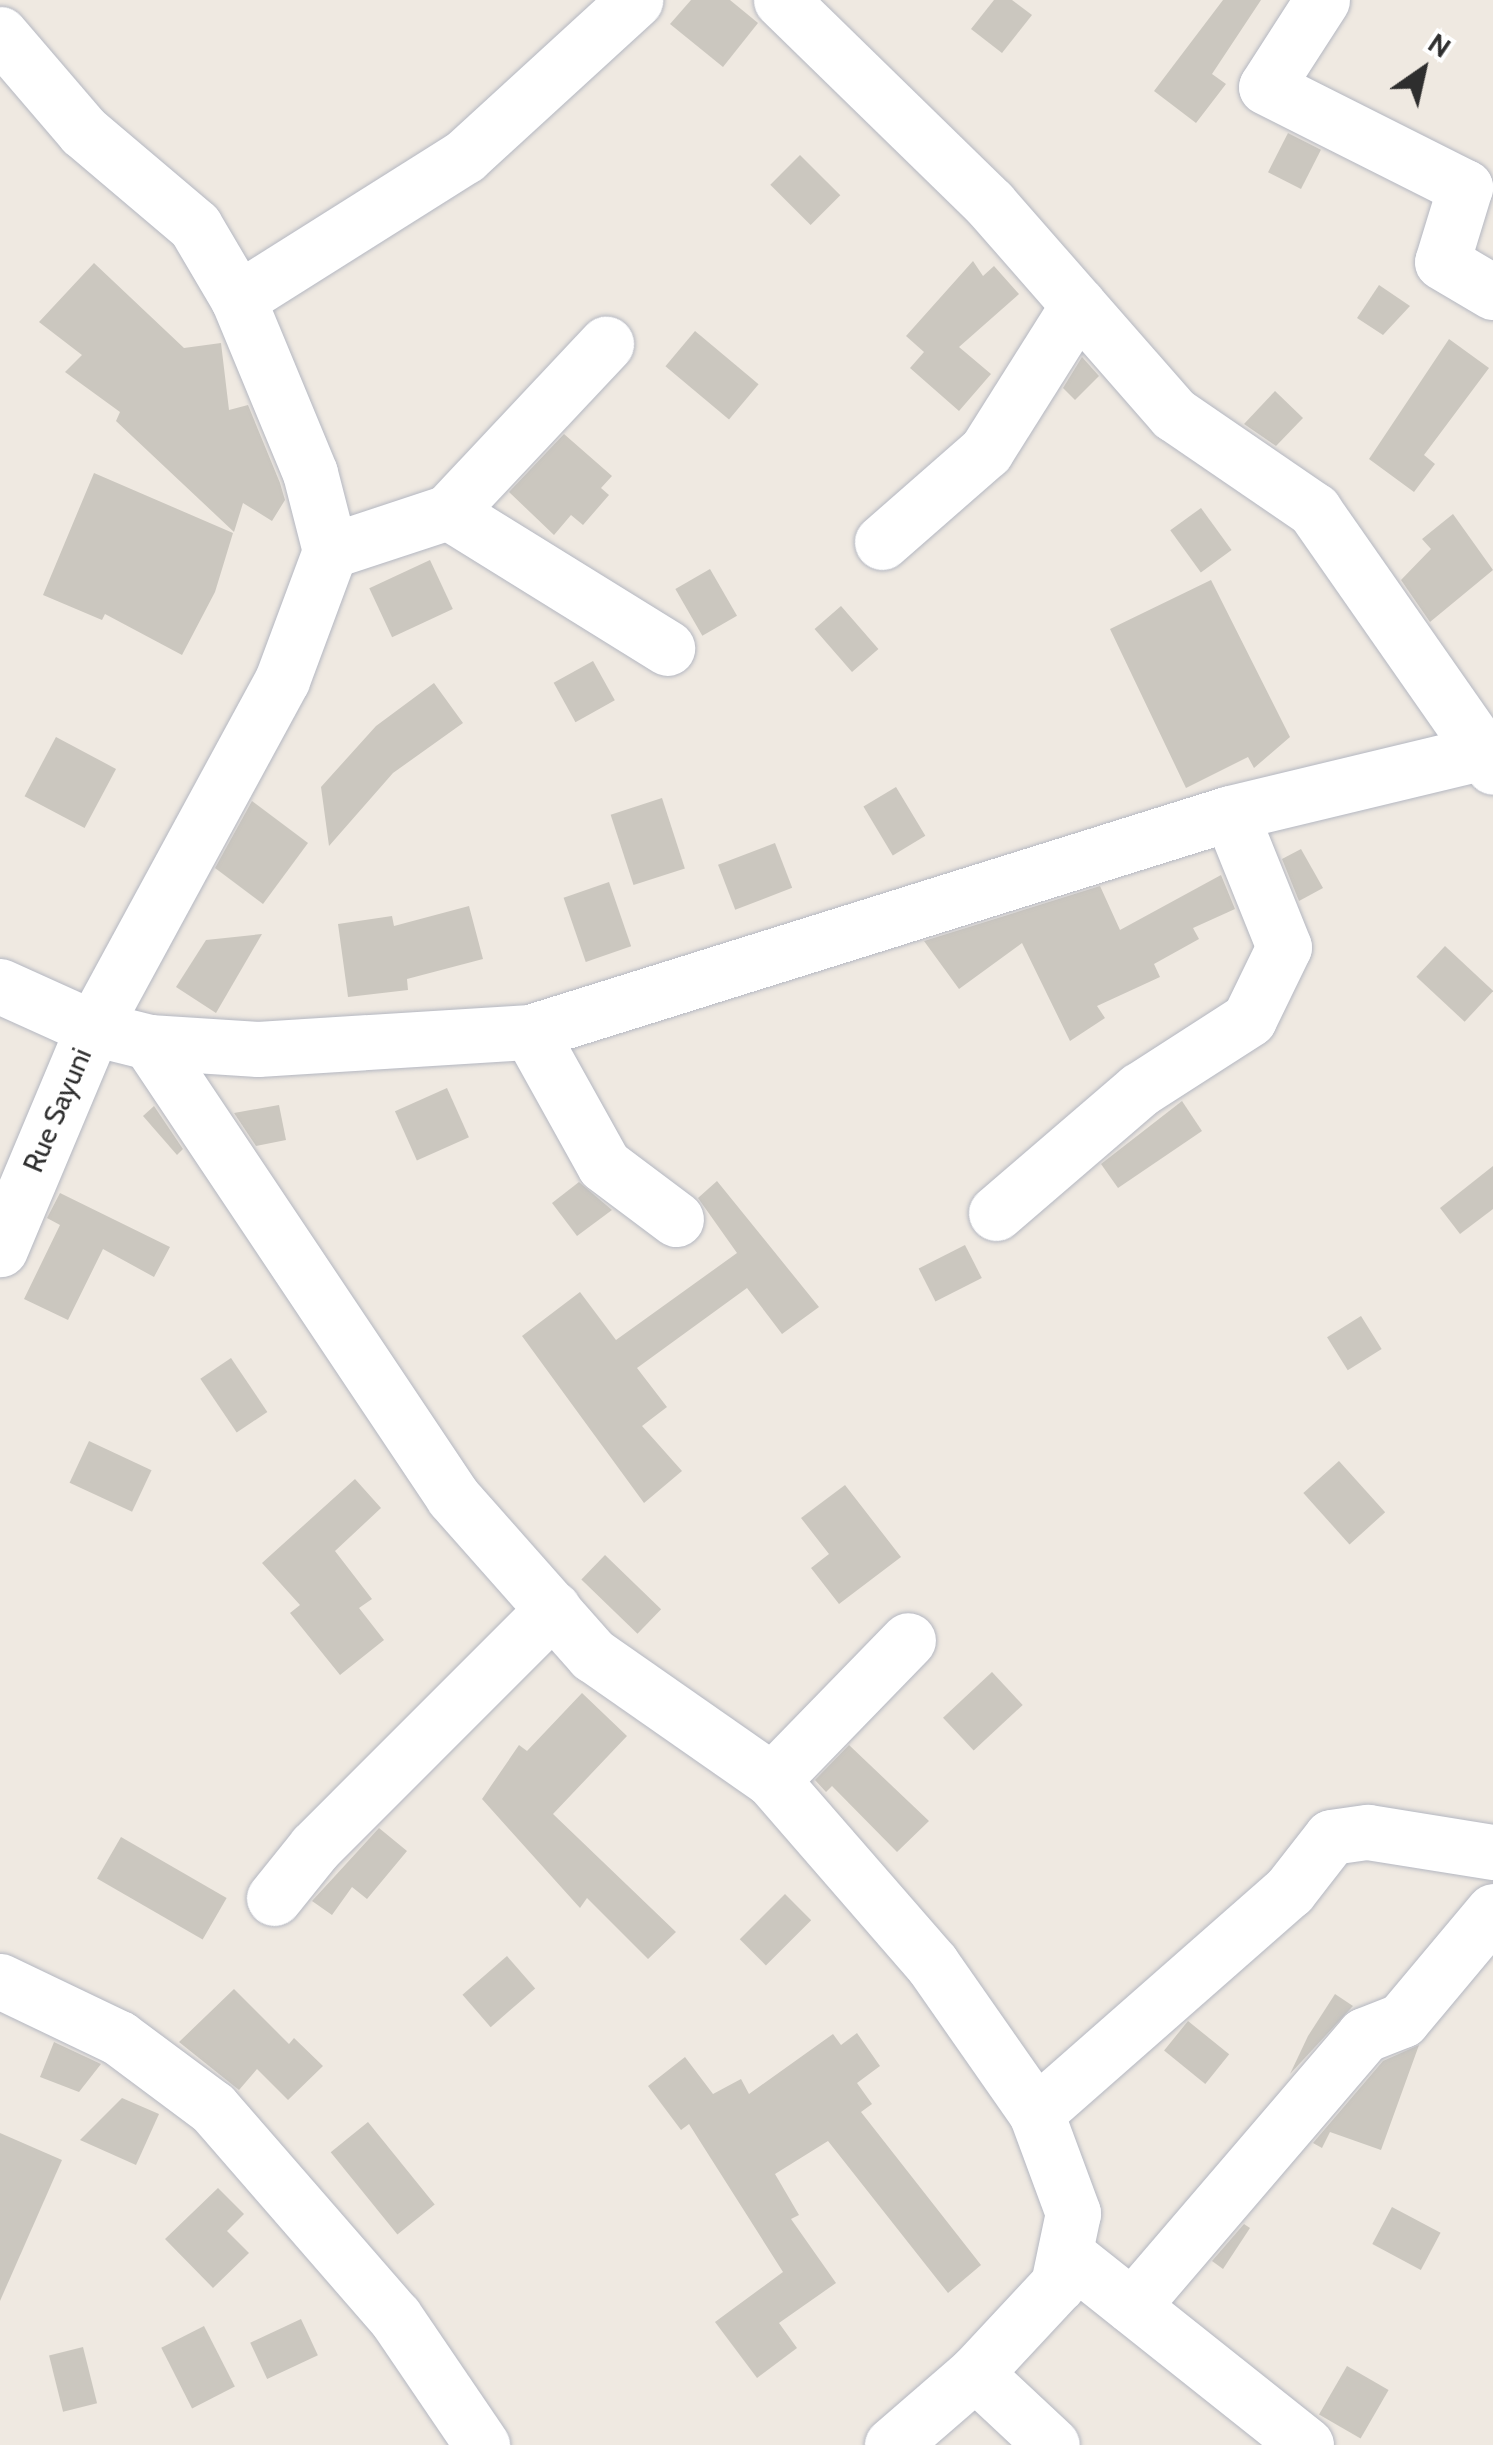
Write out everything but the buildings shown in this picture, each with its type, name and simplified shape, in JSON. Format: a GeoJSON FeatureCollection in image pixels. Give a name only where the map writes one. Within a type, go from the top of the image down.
{"type":"FeatureCollection","features":[{"type":"Feature","properties":{"kind":"street"},"geometry":{"type":"LineString","coordinates":[[238,299],[465,156],[635,0]]}},
{"type":"Feature","properties":{"kind":"street"},"geometry":{"type":"LineString","coordinates":[[0,986],[92,1028],[149,1042],[258,1048],[530,1032],[1230,813],[1491,757],[1314,510],[1174,414],[990,204],[781,0]]}},
{"type":"Feature","properties":{"kind":"street"},"geometry":{"type":"LineString","coordinates":[[1322,0],[1266,87],[1479,178],[1442,262],[1493,292]]}},
{"type":"Feature","properties":{"kind":"street"},"geometry":{"type":"LineString","coordinates":[[0,34],[82,131],[196,226],[238,299],[310,474],[330,552],[448,512],[606,344]]}},
{"type":"Feature","properties":{"kind":"street"},"geometry":{"type":"LineString","coordinates":[[882,542],[986,451],[1078,305]]}},
{"type":"Feature","properties":{"kind":"street"},"geometry":{"type":"LineString","coordinates":[[448,512],[667,648]]}},
{"type":"Feature","properties":{"kind":"street","name":"Rue Sayuni"},"geometry":{"type":"LineString","coordinates":[[0,1249],[92,1028],[282,680],[330,552]]}},
{"type":"Feature","properties":{"kind":"street"},"geometry":{"type":"LineString","coordinates":[[996,1213],[1139,1090],[1249,1019],[1284,948],[1230,813]]}},
{"type":"Feature","properties":{"kind":"street"},"geometry":{"type":"LineString","coordinates":[[530,1032],[604,1164],[676,1219]]}},
{"type":"Feature","properties":{"kind":"street"},"geometry":{"type":"LineString","coordinates":[[149,1042],[453,1497],[593,1655],[772,1780],[932,1964],[1036,2113],[1074,2212],[1058,2284],[975,2373],[892,2445]]}},
{"type":"Feature","properties":{"kind":"street"},"geometry":{"type":"LineString","coordinates":[[274,1898],[315,1846],[553,1608]]}},
{"type":"Feature","properties":{"kind":"street"},"geometry":{"type":"LineString","coordinates":[[772,1780],[908,1640]]}},
{"type":"Feature","properties":{"kind":"street"},"geometry":{"type":"LineString","coordinates":[[1036,2113],[1290,1891],[1331,1837],[1368,1832],[1493,1852]]}},
{"type":"Feature","properties":{"kind":"street"},"geometry":{"type":"LineString","coordinates":[[1132,2306],[1364,2035],[1402,2020],[1493,1912]]}},
{"type":"Feature","properties":{"kind":"street"},"geometry":{"type":"LineString","coordinates":[[0,1980],[119,2038],[214,2108],[395,2317],[482,2445]]}},
{"type":"Feature","properties":{"kind":"street"},"geometry":{"type":"LineString","coordinates":[[1065,2253],[1306,2445]]}},
{"type":"Feature","properties":{"kind":"street"},"geometry":{"type":"LineString","coordinates":[[975,2373],[1052,2445]]}}]}
